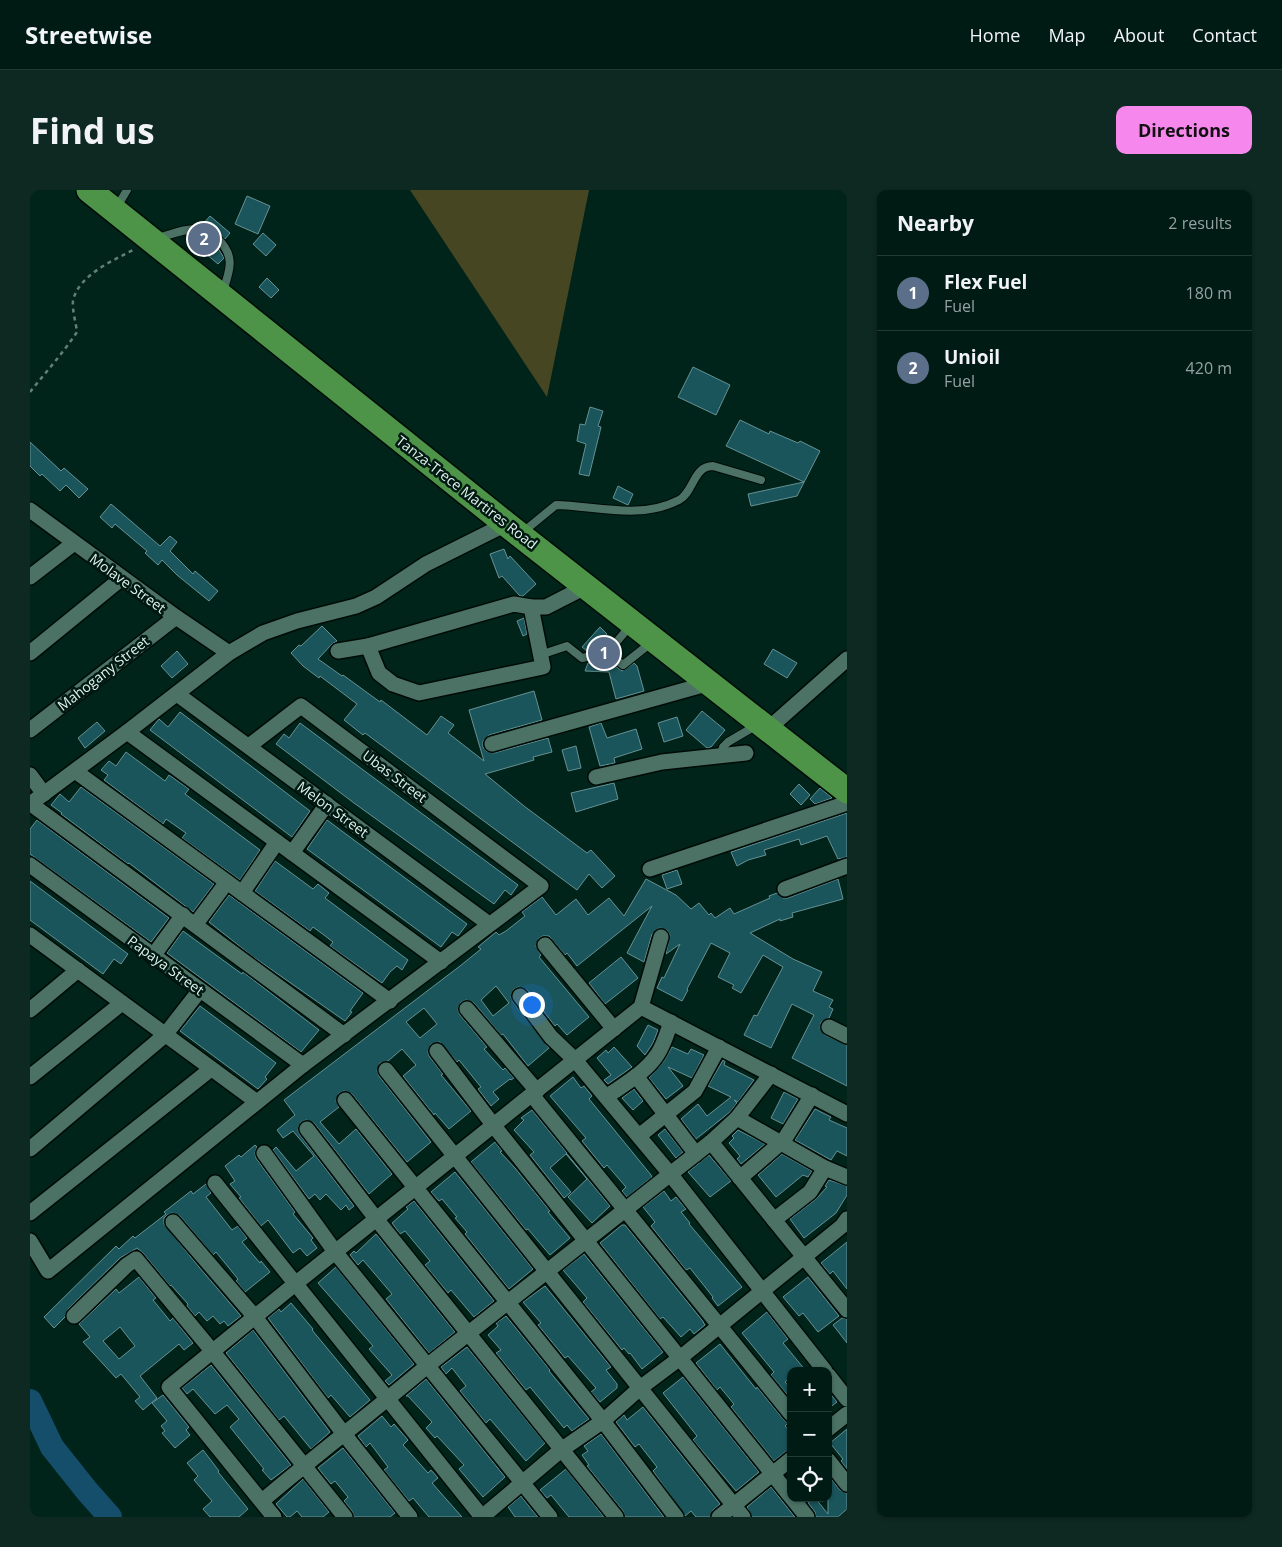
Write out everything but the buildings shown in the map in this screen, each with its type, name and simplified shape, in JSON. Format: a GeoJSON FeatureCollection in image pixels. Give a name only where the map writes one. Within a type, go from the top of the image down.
{"type":"FeatureCollection","features":[{"type":"Feature","properties":{"kind":"main road","name":"Tanza-Trece Martires Road"},"geometry":{"type":"LineString","coordinates":[[88,190],[120,200],[151,240],[513,529],[634,622],[847,791]]}},
{"type":"Feature","properties":{"kind":"street","name":"Molave Street"},"geometry":{"type":"LineString","coordinates":[[30,510],[176,617],[229,653]]}},
{"type":"Feature","properties":{"kind":"street"},"geometry":{"type":"LineString","coordinates":[[344,1035],[30,804],[229,653],[263,633],[297,621],[356,606],[376,597],[426,564],[513,529]]}},
{"type":"Feature","properties":{"kind":"street"},"geometry":{"type":"LineString","coordinates":[[30,577],[74,543]]}},
{"type":"Feature","properties":{"kind":"street"},"geometry":{"type":"LineString","coordinates":[[30,653],[122,578]]}},
{"type":"Feature","properties":{"kind":"street"},"geometry":{"type":"LineString","coordinates":[[338,651],[368,646],[514,604],[546,607],[587,586]]}},
{"type":"Feature","properties":{"kind":"street"},"geometry":{"type":"LineString","coordinates":[[368,646],[379,673],[393,684],[419,693],[543,668],[531,607]]}},
{"type":"Feature","properties":{"kind":"street","name":"Mahogany Street"},"geometry":{"type":"LineString","coordinates":[[30,730],[176,617]]}},
{"type":"Feature","properties":{"kind":"street"},"geometry":{"type":"LineString","coordinates":[[764,726],[847,659]]}},
{"type":"Feature","properties":{"kind":"street"},"geometry":{"type":"LineString","coordinates":[[492,744],[710,682]]}},
{"type":"Feature","properties":{"kind":"street","name":"Melon Street"},"geometry":{"type":"LineString","coordinates":[[177,694],[490,924]]}},
{"type":"Feature","properties":{"kind":"street","name":"Ubas Street"},"geometry":{"type":"LineString","coordinates":[[248,746],[302,706],[541,886],[490,924]]}},
{"type":"Feature","properties":{"kind":"street"},"geometry":{"type":"LineString","coordinates":[[127,732],[441,962]]}},
{"type":"Feature","properties":{"kind":"street"},"geometry":{"type":"LineString","coordinates":[[596,777],[662,762],[746,752]]}},
{"type":"Feature","properties":{"kind":"street"},"geometry":{"type":"LineString","coordinates":[[75,771],[390,1001]]}},
{"type":"Feature","properties":{"kind":"street"},"geometry":{"type":"LineString","coordinates":[[30,775],[44,794]]}},
{"type":"Feature","properties":{"kind":"street"},"geometry":{"type":"LineString","coordinates":[[650,869],[847,803]]}},
{"type":"Feature","properties":{"kind":"street"},"geometry":{"type":"LineString","coordinates":[[292,853],[327,804]]}},
{"type":"Feature","properties":{"kind":"street"},"geometry":{"type":"LineString","coordinates":[[242,893],[276,842]]}},
{"type":"Feature","properties":{"kind":"street","name":"Papaya Street"},"geometry":{"type":"LineString","coordinates":[[30,865],[303,1066]]}},
{"type":"Feature","properties":{"kind":"street"},"geometry":{"type":"LineString","coordinates":[[785,889],[847,866]]}},
{"type":"Feature","properties":{"kind":"street"},"geometry":{"type":"LineString","coordinates":[[195,925],[227,882]]}},
{"type":"Feature","properties":{"kind":"street"},"geometry":{"type":"LineString","coordinates":[[153,956],[183,915]]}},
{"type":"Feature","properties":{"kind":"street"},"geometry":{"type":"LineString","coordinates":[[30,1241],[48,1271],[257,1102],[490,924]]}},
{"type":"Feature","properties":{"kind":"street"},"geometry":{"type":"LineString","coordinates":[[274,1517],[169,1387],[641,1007],[661,937]]}},
{"type":"Feature","properties":{"kind":"street"},"geometry":{"type":"LineString","coordinates":[[31,938],[78,970],[257,1102]]}},
{"type":"Feature","properties":{"kind":"street"},"geometry":{"type":"LineString","coordinates":[[545,945],[614,1029]]}},
{"type":"Feature","properties":{"kind":"street"},"geometry":{"type":"LineString","coordinates":[[30,1010],[78,970]]}},
{"type":"Feature","properties":{"kind":"street"},"geometry":{"type":"LineString","coordinates":[[30,1149],[165,1035],[200,990]]}},
{"type":"Feature","properties":{"kind":"street"},"geometry":{"type":"LineString","coordinates":[[520,996],[551,1037],[575,1060],[671,1175],[822,1367]]}},
{"type":"Feature","properties":{"kind":"street"},"geometry":{"type":"LineString","coordinates":[[30,1077],[122,1003]]}},
{"type":"Feature","properties":{"kind":"street"},"geometry":{"type":"LineString","coordinates":[[641,1007],[847,1114]]}},
{"type":"Feature","properties":{"kind":"street"},"geometry":{"type":"LineString","coordinates":[[467,1009],[625,1209],[789,1412]]}},
{"type":"Feature","properties":{"kind":"street"},"geometry":{"type":"LineString","coordinates":[[606,1097],[636,1076],[657,1055],[671,1022]]}},
{"type":"Feature","properties":{"kind":"street"},"geometry":{"type":"LineString","coordinates":[[829,1027],[847,1036]]}},
{"type":"Feature","properties":{"kind":"street"},"geometry":{"type":"LineString","coordinates":[[639,1136],[696,1091],[719,1047]]}},
{"type":"Feature","properties":{"kind":"street"},"geometry":{"type":"LineString","coordinates":[[437,1051],[494,1126],[787,1493]]}},
{"type":"Feature","properties":{"kind":"street"},"geometry":{"type":"LineString","coordinates":[[30,1214],[211,1069]]}},
{"type":"Feature","properties":{"kind":"street"},"geometry":{"type":"LineString","coordinates":[[386,1070],[743,1517]]}},
{"type":"Feature","properties":{"kind":"street"},"geometry":{"type":"LineString","coordinates":[[262,1500],[469,1332],[711,1142],[737,1118],[771,1074]]}},
{"type":"Feature","properties":{"kind":"street"},"geometry":{"type":"LineString","coordinates":[[636,1076],[696,1154]]}},
{"type":"Feature","properties":{"kind":"street"},"geometry":{"type":"LineString","coordinates":[[740,1178],[781,1143],[793,1128],[812,1095]]}},
{"type":"Feature","properties":{"kind":"street"},"geometry":{"type":"LineString","coordinates":[[345,1100],[603,1421],[676,1517]]}},
{"type":"Feature","properties":{"kind":"street"},"geometry":{"type":"LineString","coordinates":[[737,1118],[825,1168],[847,1178]]}},
{"type":"Feature","properties":{"kind":"street"},"geometry":{"type":"LineString","coordinates":[[307,1129],[377,1220],[616,1517]]}},
{"type":"Feature","properties":{"kind":"street"},"geometry":{"type":"LineString","coordinates":[[711,1142],[847,1310]]}},
{"type":"Feature","properties":{"kind":"street"},"geometry":{"type":"LineString","coordinates":[[264,1153],[336,1253],[550,1517]]}},
{"type":"Feature","properties":{"kind":"street"},"geometry":{"type":"LineString","coordinates":[[774,1220],[810,1192],[825,1168]]}},
{"type":"Feature","properties":{"kind":"street"},"geometry":{"type":"LineString","coordinates":[[215,1183],[482,1517],[561,1450],[603,1421],[640,1388],[680,1358],[761,1290],[845,1226]]}},
{"type":"Feature","properties":{"kind":"street"},"geometry":{"type":"LineString","coordinates":[[173,1222],[255,1317],[410,1517]]}},
{"type":"Feature","properties":{"kind":"street"},"geometry":{"type":"LineString","coordinates":[[74,1316],[127,1265],[136,1259],[345,1517]]}},
{"type":"Feature","properties":{"kind":"street"},"geometry":{"type":"LineString","coordinates":[[832,1380],[847,1399]]}},
{"type":"Feature","properties":{"kind":"street"},"geometry":{"type":"LineString","coordinates":[[832,1426],[847,1414]]}},
{"type":"Feature","properties":{"kind":"street"},"geometry":{"type":"LineString","coordinates":[[719,1517],[787,1462]]}},
{"type":"Feature","properties":{"kind":"street"},"geometry":{"type":"LineString","coordinates":[[832,1465],[847,1484]]}},
{"type":"Feature","properties":{"kind":"street"},"geometry":{"type":"LineString","coordinates":[[794,1502],[807,1517]]}},
{"type":"Feature","properties":{"kind":"lane"},"geometry":{"type":"LineString","coordinates":[[151,240],[202,229],[214,235],[224,245],[230,255],[230,271],[221,296]]}},
{"type":"Feature","properties":{"kind":"lane"},"geometry":{"type":"LineString","coordinates":[[513,529],[556,505],[579,506],[609,511],[649,510],[679,500],[701,470],[708,466],[761,480]]}},
{"type":"Feature","properties":{"kind":"lane"},"geometry":{"type":"LineString","coordinates":[[540,655],[567,646],[582,658],[607,653],[634,622]]}},
{"type":"Feature","properties":{"kind":"lane"},"geometry":{"type":"LineString","coordinates":[[607,653],[623,665],[655,639]]}},
{"type":"Feature","properties":{"kind":"lane"},"geometry":{"type":"LineString","coordinates":[[721,756],[723,747],[728,742],[764,726]]}},
{"type":"Feature","properties":{"kind":"path"},"geometry":{"type":"LineString","coordinates":[[30,392],[49,367],[64,352],[77,332],[73,302],[77,290],[100,267],[151,240]]}},
{"type":"Feature","properties":{"kind":"shaded area"},"geometry":{"type":"Polygon","coordinates":[[[410,190],[589,190],[547,397],[410,190]]]}},
{"type":"Feature","properties":{"kind":"waterway"},"geometry":{"type":"LineString","coordinates":[[30,1401],[52,1447],[110,1517]]}},
{"type":"Feature","properties":{"kind":"place","name":"Unioil"},"geometry":{"type":"Point","coordinates":[204,239]}},
{"type":"Feature","properties":{"kind":"place","name":"Flex Fuel"},"geometry":{"type":"Point","coordinates":[604,653]}}]}
